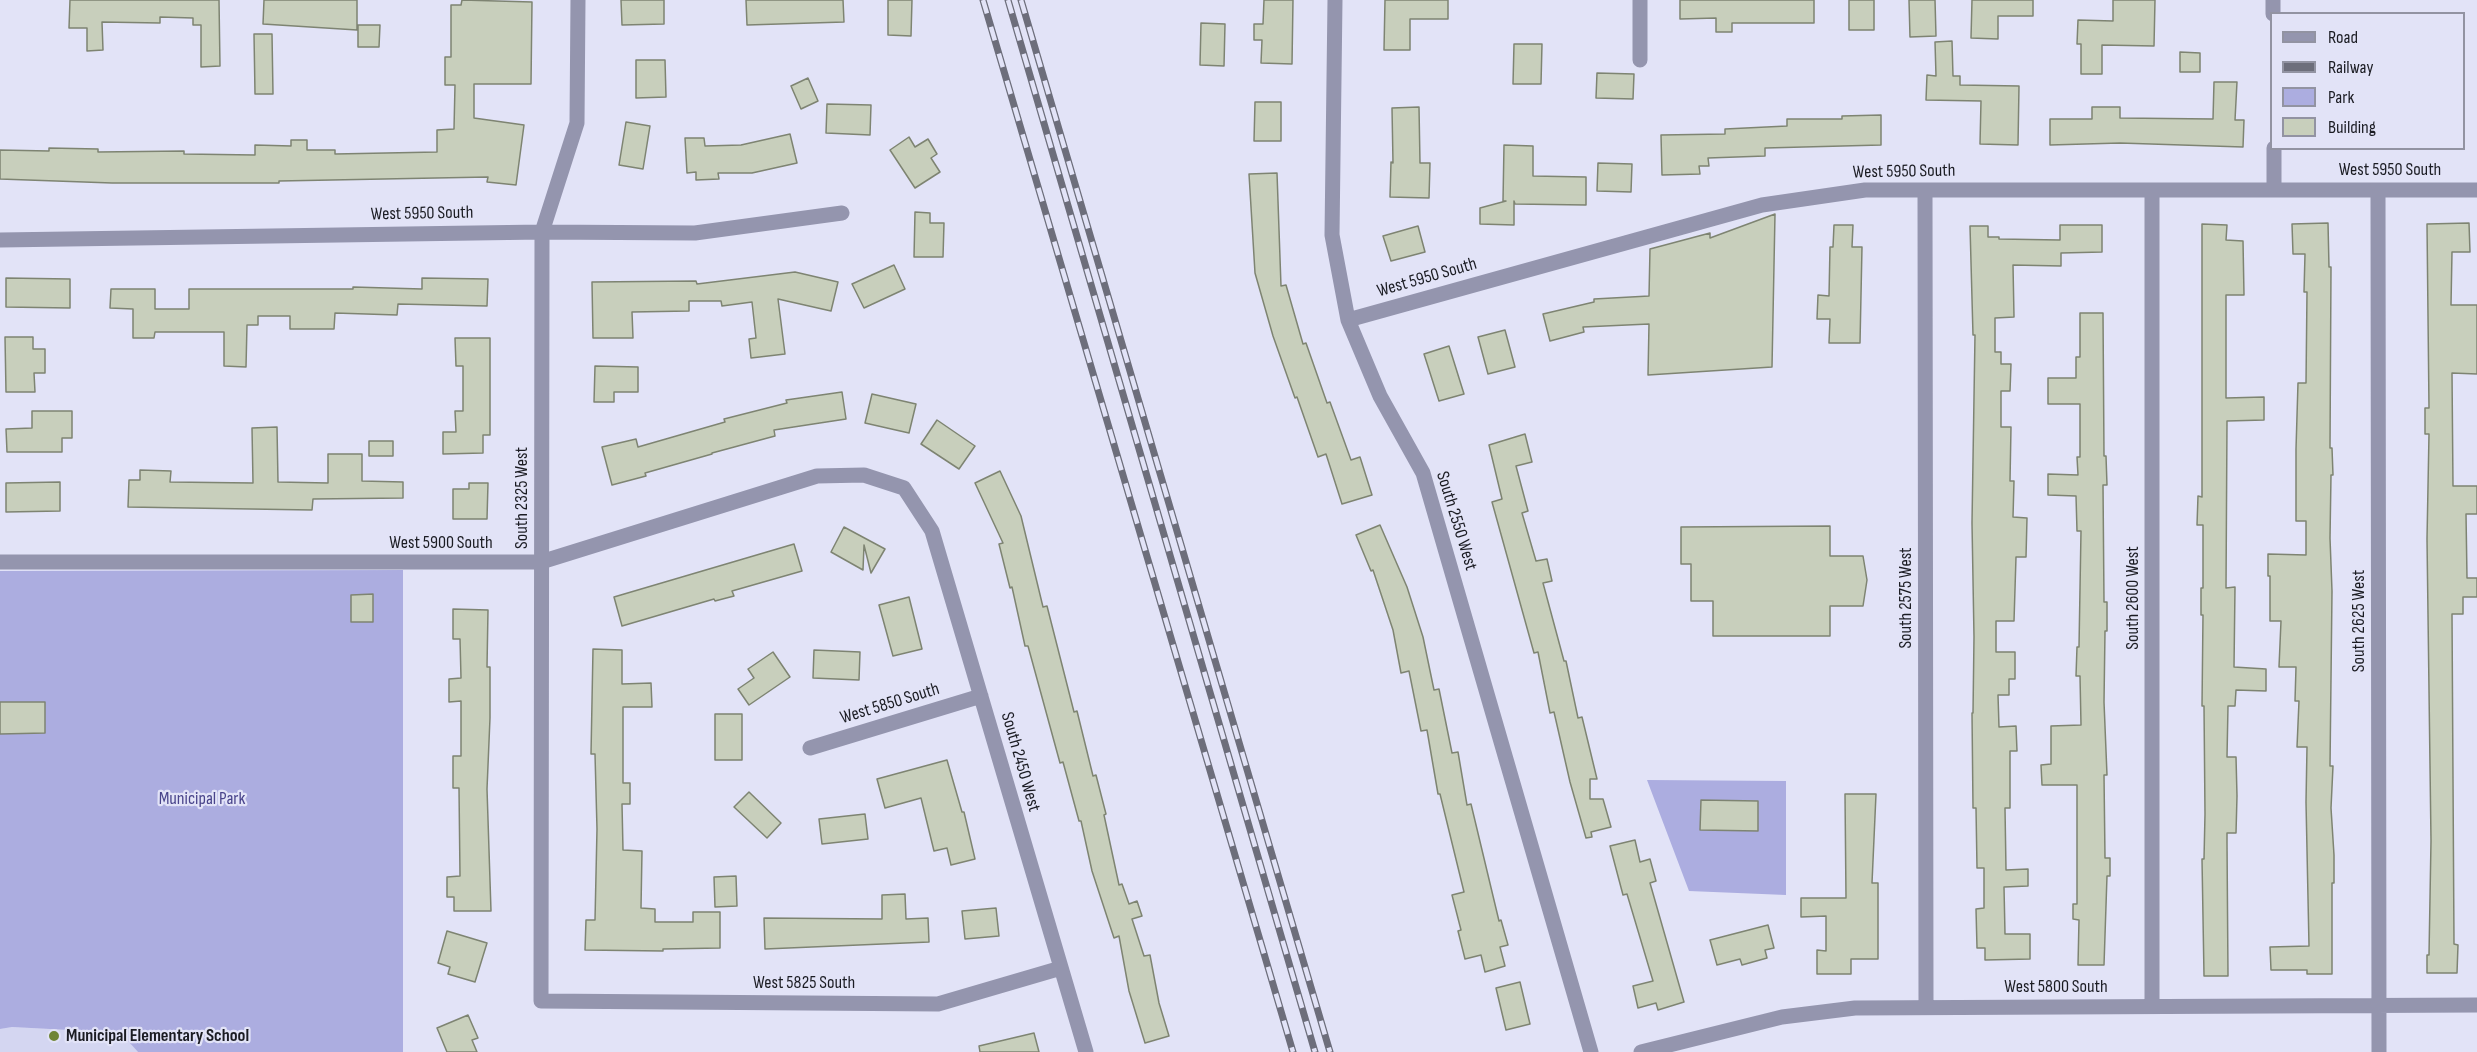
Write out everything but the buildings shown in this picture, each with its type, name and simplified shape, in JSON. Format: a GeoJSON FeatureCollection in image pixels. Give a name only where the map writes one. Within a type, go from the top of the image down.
{"type":"FeatureCollection","features":[{"type":"Feature","properties":{"kind":"street","name":"South 2325 West"},"geometry":{"type":"LineString","coordinates":[[542,1001],[542,232],[577,123],[578,0]]}},
{"type":"Feature","properties":{"kind":"street","name":"South 2550 West"},"geometry":{"type":"LineString","coordinates":[[1335,0],[1332,235],[1348,320],[1380,396],[1423,473],[1591,1052]]}},
{"type":"Feature","properties":{"kind":"street"},"geometry":{"type":"LineString","coordinates":[[1640,0],[1640,60]]}},
{"type":"Feature","properties":{"kind":"street"},"geometry":{"type":"LineString","coordinates":[[2274,150],[2274,190]]}},
{"type":"Feature","properties":{"kind":"street","name":"West 5950 South"},"geometry":{"type":"LineString","coordinates":[[1348,320],[1762,205],[1865,190],[2477,190]]}},
{"type":"Feature","properties":{"kind":"street","name":"South 2575 West"},"geometry":{"type":"LineString","coordinates":[[1925,190],[1926,1007]]}},
{"type":"Feature","properties":{"kind":"street","name":"South 2600 West"},"geometry":{"type":"LineString","coordinates":[[2152,190],[2152,1006]]}},
{"type":"Feature","properties":{"kind":"street","name":"South 2625 West"},"geometry":{"type":"LineString","coordinates":[[2378,190],[2379,1052]]}},
{"type":"Feature","properties":{"kind":"street","name":"West 5950 South"},"geometry":{"type":"LineString","coordinates":[[0,240],[542,232],[695,233],[842,213]]}},
{"type":"Feature","properties":{"kind":"street","name":"West 5900 South"},"geometry":{"type":"LineString","coordinates":[[0,562],[541,562],[817,476],[864,475],[904,488]]}},
{"type":"Feature","properties":{"kind":"street","name":"South 2450 West"},"geometry":{"type":"LineString","coordinates":[[904,488],[932,531],[1086,1052]]}},
{"type":"Feature","properties":{"kind":"street","name":"West 5850 South"},"geometry":{"type":"LineString","coordinates":[[810,748],[981,696]]}},
{"type":"Feature","properties":{"kind":"street","name":"West 5825 South"},"geometry":{"type":"LineString","coordinates":[[542,1001],[938,1004],[1061,968]]}},
{"type":"Feature","properties":{"kind":"street","name":"West 5800 South"},"geometry":{"type":"LineString","coordinates":[[1641,1052],[1782,1017],[1855,1008],[2477,1005]]}},
{"type":"Feature","properties":{"kind":"shaded area","name":"Municipal Elementary School"},"geometry":{"type":"Polygon","coordinates":[[[12,1027],[88,1031],[128,1041],[138,1052],[0,1052],[0,1029],[12,1027]]]}},
{"type":"Feature","properties":{"kind":"green space","name":"Municipal Park"},"geometry":{"type":"Polygon","coordinates":[[[403,570],[403,1052],[138,1052],[128,1041],[88,1031],[12,1027],[0,1029],[0,571],[403,570]]]}},
{"type":"Feature","properties":{"kind":"green space"},"geometry":{"type":"Polygon","coordinates":[[[1647,780],[1786,781],[1786,895],[1689,891],[1647,780]]]}},
{"type":"Feature","properties":{"kind":"railway"},"geometry":{"type":"LineString","coordinates":[[983,0],[1293,1052]]}},
{"type":"Feature","properties":{"kind":"railway"},"geometry":{"type":"LineString","coordinates":[[1008,0],[1315,1052]]}},
{"type":"Feature","properties":{"kind":"railway"},"geometry":{"type":"LineString","coordinates":[[1021,0],[1330,1052]]}},
{"type":"Feature","properties":{"kind":"place","name":"Municipal Elementary School"},"geometry":{"type":"Point","coordinates":[54,1036]}}]}
